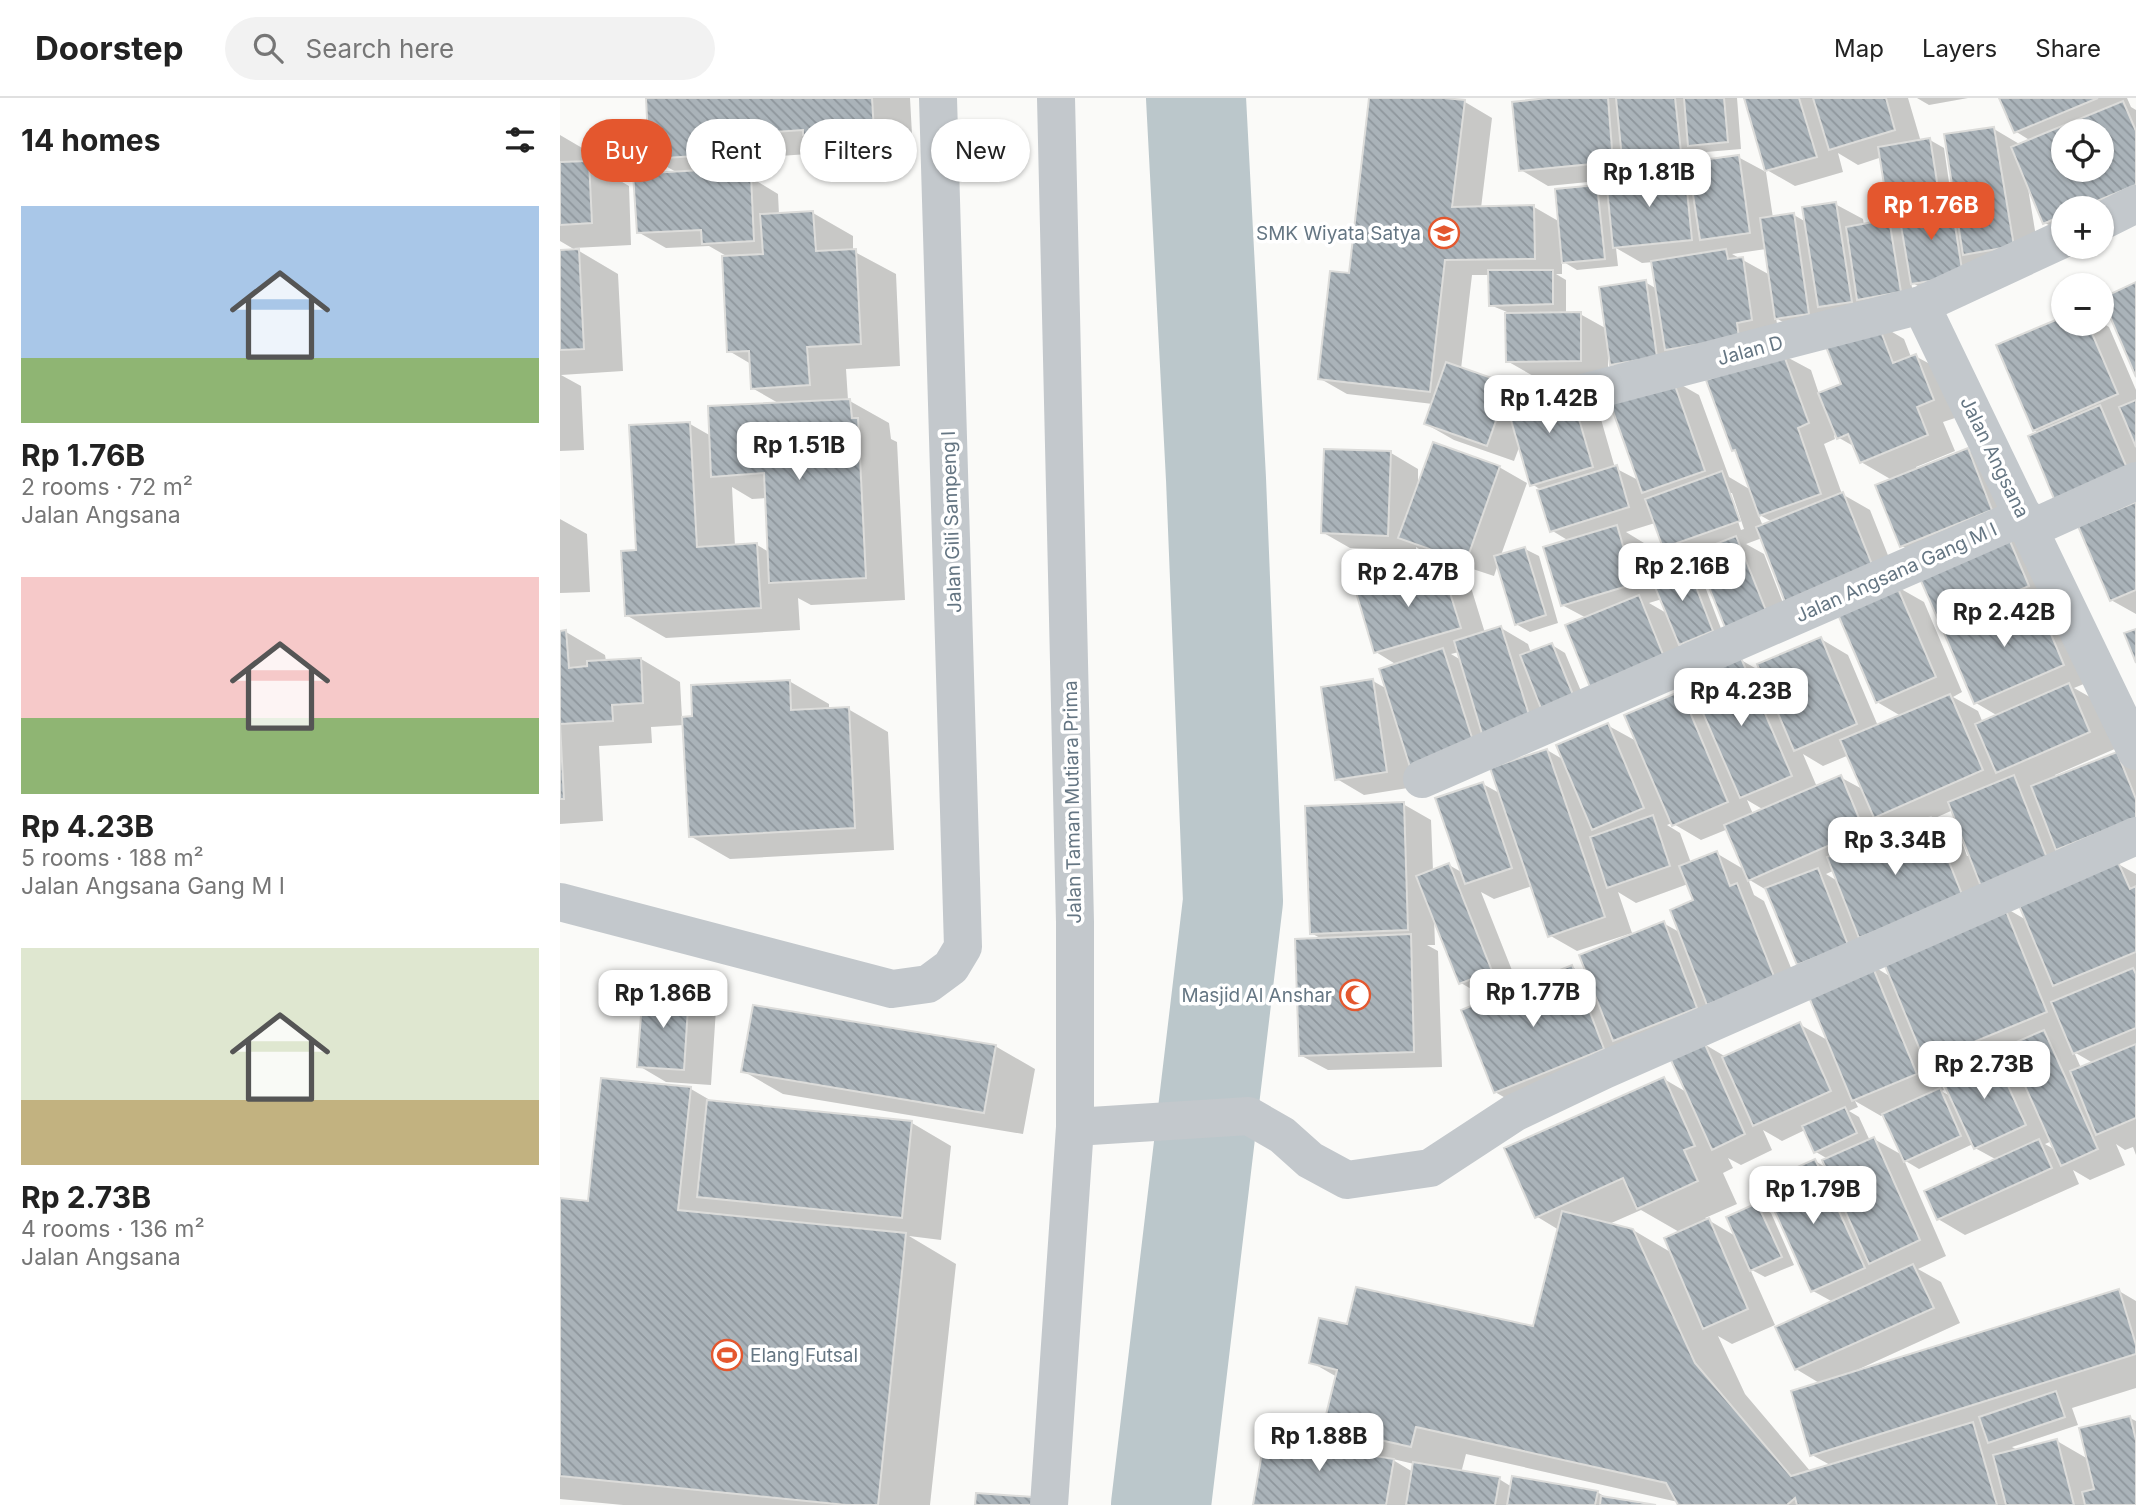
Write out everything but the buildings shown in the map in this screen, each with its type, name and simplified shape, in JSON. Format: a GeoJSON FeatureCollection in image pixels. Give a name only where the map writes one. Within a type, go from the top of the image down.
{"type":"FeatureCollection","features":[{"type":"Feature","properties":{"kind":"street","name":"Jalan Gili Sampeng I"},"geometry":{"type":"LineString","coordinates":[[560,902],[892,989],[928,984],[951,967],[963,947],[938,98]]}},
{"type":"Feature","properties":{"kind":"street","name":"Jalan Taman Mutiara Prima"},"geometry":{"type":"LineString","coordinates":[[1049,1505],[1075,1127],[1075,908],[1056,98]]}},
{"type":"Feature","properties":{"kind":"street"},"geometry":{"type":"LineString","coordinates":[[2114,214],[2136,204]]}},
{"type":"Feature","properties":{"kind":"street"},"geometry":{"type":"LineString","coordinates":[[1922,305],[2051,245]]}},
{"type":"Feature","properties":{"kind":"street","name":"Jalan D"},"geometry":{"type":"LineString","coordinates":[[1579,394],[1922,305]]}},
{"type":"Feature","properties":{"kind":"street","name":"Jalan Angsana"},"geometry":{"type":"LineString","coordinates":[[1922,305],[2136,751]]}},
{"type":"Feature","properties":{"kind":"street","name":"Jalan Angsana Gang M I"},"geometry":{"type":"LineString","coordinates":[[1422,779],[2027,523],[2136,481]]}},
{"type":"Feature","properties":{"kind":"street"},"geometry":{"type":"LineString","coordinates":[[1075,1127],[1249,1116],[1282,1135],[1310,1160],[1347,1180],[1430,1168],[1514,1113],[1604,1070],[2136,835]]}},
{"type":"Feature","properties":{"kind":"waterway"},"geometry":{"type":"LineString","coordinates":[[1161,1505],[1233,901],[1216,479],[1196,98]]}},
{"type":"Feature","properties":{"kind":"place","name":"SMK Wiyata Satya"},"geometry":{"type":"Point","coordinates":[1444,233]}},
{"type":"Feature","properties":{"kind":"place","name":"Masjid Al Anshar"},"geometry":{"type":"Point","coordinates":[1355,995]}},
{"type":"Feature","properties":{"kind":"place","name":"Elang Futsal"},"geometry":{"type":"Point","coordinates":[727,1355]}}]}
